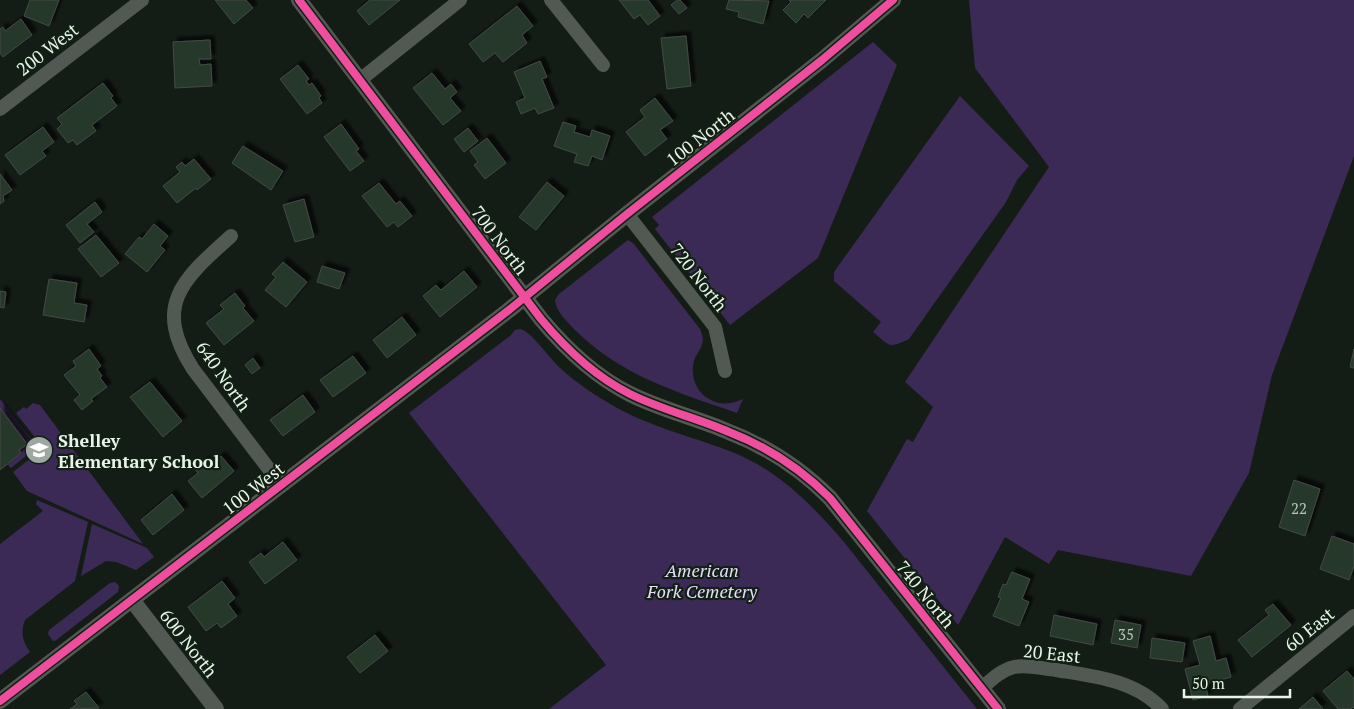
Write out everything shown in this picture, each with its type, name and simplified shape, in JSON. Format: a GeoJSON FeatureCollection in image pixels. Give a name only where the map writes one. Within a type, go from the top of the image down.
{"type":"FeatureCollection","features":[{"type":"Feature","properties":{"kind":"street","name":"200 West"},"geometry":{"type":"LineString","coordinates":[[0,110],[142,0]]}},
{"type":"Feature","properties":{"kind":"street","name":"700 North"},"geometry":{"type":"LineString","coordinates":[[299,0],[540,319],[571,352],[610,382],[646,401],[755,443],[796,467],[830,498]]}},
{"type":"Feature","properties":{"kind":"street"},"geometry":{"type":"LineString","coordinates":[[360,80],[460,0]]}},
{"type":"Feature","properties":{"kind":"street"},"geometry":{"type":"LineString","coordinates":[[551,0],[602,65]]}},
{"type":"Feature","properties":{"kind":"street","name":"100 North"},"geometry":{"type":"LineString","coordinates":[[524,297],[822,60],[893,0]]}},
{"type":"Feature","properties":{"kind":"street","name":"720 North"},"geometry":{"type":"LineString","coordinates":[[627,214],[715,327],[725,371]]}},
{"type":"Feature","properties":{"kind":"street","name":"640 North"},"geometry":{"type":"LineString","coordinates":[[231,236],[192,273],[178,294],[174,316],[176,335],[183,353],[193,369],[281,485]]}},
{"type":"Feature","properties":{"kind":"street","name":"100 West"},"geometry":{"type":"LineString","coordinates":[[0,701],[524,297]]}},
{"type":"Feature","properties":{"kind":"street","name":"740 North"},"geometry":{"type":"LineString","coordinates":[[830,498],[998,709]]}},
{"type":"Feature","properties":{"kind":"street","name":"600 North"},"geometry":{"type":"LineString","coordinates":[[132,600],[216,709]]}},
{"type":"Feature","properties":{"kind":"street","name":"60 East"},"geometry":{"type":"LineString","coordinates":[[1240,709],[1354,616]]}},
{"type":"Feature","properties":{"kind":"street","name":"20 East"},"geometry":{"type":"LineString","coordinates":[[982,688],[1006,670],[1020,666],[1099,677],[1123,684],[1143,694],[1162,709]]}},
{"type":"Feature","properties":{"kind":"green space"},"geometry":{"type":"Polygon","coordinates":[[[969,0],[1354,0],[1354,156],[1272,375],[1249,473],[1191,576],[1058,550],[1049,564],[1005,537],[958,625],[867,511],[907,439],[913,442],[933,407],[905,382],[1049,167],[975,68],[969,0]]]}},
{"type":"Feature","properties":{"kind":"green space"},"geometry":{"type":"Polygon","coordinates":[[[873,42],[897,65],[818,258],[730,325],[655,229],[659,225],[652,217],[873,42]]]}},
{"type":"Feature","properties":{"kind":"green space"},"geometry":{"type":"Polygon","coordinates":[[[960,96],[1029,166],[1017,180],[1006,202],[909,339],[893,345],[889,344],[873,332],[881,322],[834,281],[834,272],[960,96]]]}},
{"type":"Feature","properties":{"kind":"green space"},"geometry":{"type":"Polygon","coordinates":[[[628,240],[633,243],[700,329],[703,342],[693,364],[693,375],[700,391],[704,396],[717,403],[730,403],[743,399],[737,413],[671,390],[630,371],[592,345],[574,329],[560,312],[555,300],[559,294],[628,240]]]}},
{"type":"Feature","properties":{"kind":"green space","name":"American Fork Cemetery"},"geometry":{"type":"Polygon","coordinates":[[[521,329],[535,340],[554,362],[582,386],[622,411],[654,425],[737,454],[782,481],[808,503],[844,542],[977,709],[549,709],[606,665],[409,413],[515,330],[521,329]]]}},
{"type":"Feature","properties":{"kind":"green space"},"geometry":{"type":"Polygon","coordinates":[[[0,399],[34,442],[32,451],[11,468],[7,464],[21,453],[19,450],[27,443],[0,408],[0,399]]]}},
{"type":"Feature","properties":{"kind":"green space"},"geometry":{"type":"Polygon","coordinates":[[[33,403],[40,405],[143,544],[27,491],[13,472],[39,452],[41,445],[16,413],[24,407],[26,409],[33,403]]]}},
{"type":"Feature","properties":{"kind":"green space"},"geometry":{"type":"Polygon","coordinates":[[[37,500],[88,522],[75,581],[25,620],[23,637],[30,652],[0,675],[0,544],[43,511],[36,504],[37,500]]]}},
{"type":"Feature","properties":{"kind":"green space"},"geometry":{"type":"Polygon","coordinates":[[[92,524],[147,548],[154,557],[136,570],[116,562],[106,561],[81,576],[92,524]]]}},
{"type":"Feature","properties":{"kind":"green space"},"geometry":{"type":"Polygon","coordinates":[[[115,582],[119,586],[118,592],[53,641],[48,634],[49,630],[110,583],[115,582]]]}},
{"type":"Feature","properties":{"kind":"building"},"geometry":{"type":"Polygon","coordinates":[[[30,0],[59,0],[49,26],[24,16],[30,0]]]}},
{"type":"Feature","properties":{"kind":"building"},"geometry":{"type":"Polygon","coordinates":[[[215,0],[246,0],[253,8],[234,24],[215,0]]]}},
{"type":"Feature","properties":{"kind":"building"},"geometry":{"type":"Polygon","coordinates":[[[370,0],[400,0],[369,25],[357,11],[370,0]]]}},
{"type":"Feature","properties":{"kind":"building"},"geometry":{"type":"Polygon","coordinates":[[[619,0],[648,0],[660,16],[648,25],[640,15],[634,19],[619,0]]]}},
{"type":"Feature","properties":{"kind":"building"},"geometry":{"type":"Polygon","coordinates":[[[680,0],[687,8],[679,14],[671,5],[680,0]]]}},
{"type":"Feature","properties":{"kind":"building"},"geometry":{"type":"Polygon","coordinates":[[[729,0],[769,1],[763,24],[738,17],[739,12],[726,9],[729,0]]]}},
{"type":"Feature","properties":{"kind":"building"},"geometry":{"type":"Polygon","coordinates":[[[789,0],[826,0],[808,18],[804,14],[796,23],[783,10],[791,2],[789,0]]]}},
{"type":"Feature","properties":{"kind":"building"},"geometry":{"type":"Polygon","coordinates":[[[517,6],[533,26],[522,35],[527,43],[503,62],[495,53],[483,62],[469,44],[517,6]]]}},
{"type":"Feature","properties":{"kind":"building"},"geometry":{"type":"Polygon","coordinates":[[[21,19],[32,35],[3,57],[0,53],[0,29],[3,27],[5,31],[21,19]]]}},
{"type":"Feature","properties":{"kind":"building"},"geometry":{"type":"Polygon","coordinates":[[[686,36],[691,86],[667,89],[661,38],[686,36]]]}},
{"type":"Feature","properties":{"kind":"building"},"geometry":{"type":"Polygon","coordinates":[[[210,40],[211,59],[199,59],[200,65],[211,64],[212,86],[175,88],[173,42],[210,40]]]}},
{"type":"Feature","properties":{"kind":"building"},"geometry":{"type":"Polygon","coordinates":[[[540,61],[547,77],[542,79],[554,108],[538,114],[535,108],[521,114],[516,102],[525,98],[514,72],[540,61]]]}},
{"type":"Feature","properties":{"kind":"building"},"geometry":{"type":"Polygon","coordinates":[[[298,65],[309,79],[306,81],[309,85],[312,83],[321,96],[319,98],[322,103],[307,114],[280,79],[298,65]]]}},
{"type":"Feature","properties":{"kind":"building"},"geometry":{"type":"Polygon","coordinates":[[[432,73],[445,89],[451,84],[457,92],[450,98],[461,111],[443,125],[413,88],[432,73]]]}},
{"type":"Feature","properties":{"kind":"building"},"geometry":{"type":"Polygon","coordinates":[[[103,83],[113,96],[111,98],[117,106],[92,125],[96,131],[77,145],[73,140],[68,143],[57,129],[62,124],[57,118],[103,83]]]}},
{"type":"Feature","properties":{"kind":"building"},"geometry":{"type":"Polygon","coordinates":[[[655,98],[673,121],[660,130],[667,139],[645,156],[626,132],[645,117],[640,110],[655,98]]]}},
{"type":"Feature","properties":{"kind":"building"},"geometry":{"type":"Polygon","coordinates":[[[563,122],[576,126],[574,132],[590,137],[592,130],[610,136],[602,160],[592,156],[588,166],[574,162],[577,154],[554,146],[563,122]]]}},
{"type":"Feature","properties":{"kind":"building"},"geometry":{"type":"Polygon","coordinates":[[[341,124],[359,149],[356,151],[364,161],[350,171],[324,137],[341,124]]]}},
{"type":"Feature","properties":{"kind":"building"},"geometry":{"type":"Polygon","coordinates":[[[43,127],[54,142],[42,151],[46,156],[20,175],[5,155],[43,127]]]}},
{"type":"Feature","properties":{"kind":"building"},"geometry":{"type":"Polygon","coordinates":[[[468,128],[478,141],[464,152],[454,139],[468,128]]]}},
{"type":"Feature","properties":{"kind":"building"},"geometry":{"type":"Polygon","coordinates":[[[487,138],[506,163],[485,179],[474,165],[478,162],[470,151],[487,138]]]}},
{"type":"Feature","properties":{"kind":"building"},"geometry":{"type":"Polygon","coordinates":[[[243,146],[283,171],[271,190],[232,163],[243,146]]]}},
{"type":"Feature","properties":{"kind":"building"},"geometry":{"type":"Polygon","coordinates":[[[194,159],[211,179],[177,203],[163,186],[180,172],[176,167],[182,162],[185,166],[194,159]]]}},
{"type":"Feature","properties":{"kind":"building"},"geometry":{"type":"Polygon","coordinates":[[[0,174],[12,190],[3,196],[4,201],[0,204],[0,174]]]}},
{"type":"Feature","properties":{"kind":"building"},"geometry":{"type":"Polygon","coordinates":[[[547,182],[564,196],[536,230],[519,217],[547,182]]]}},
{"type":"Feature","properties":{"kind":"building"},"geometry":{"type":"Polygon","coordinates":[[[379,183],[396,204],[400,201],[412,216],[398,227],[394,222],[387,227],[362,196],[379,183]]]}},
{"type":"Feature","properties":{"kind":"building"},"geometry":{"type":"Polygon","coordinates":[[[304,199],[314,237],[295,242],[283,205],[304,199]]]}},
{"type":"Feature","properties":{"kind":"building"},"geometry":{"type":"Polygon","coordinates":[[[95,202],[102,212],[87,224],[94,232],[80,243],[66,225],[95,202]]]}},
{"type":"Feature","properties":{"kind":"building"},"geometry":{"type":"Polygon","coordinates":[[[154,224],[168,236],[160,246],[165,250],[147,272],[125,254],[139,237],[142,239],[154,224]]]}},
{"type":"Feature","properties":{"kind":"building"},"geometry":{"type":"Polygon","coordinates":[[[96,235],[119,263],[101,277],[78,249],[96,235]]]}},
{"type":"Feature","properties":{"kind":"building"},"geometry":{"type":"Polygon","coordinates":[[[283,262],[307,282],[286,307],[265,290],[276,277],[272,274],[283,262]]]}},
{"type":"Feature","properties":{"kind":"building"},"geometry":{"type":"Polygon","coordinates":[[[322,266],[345,273],[339,289],[317,282],[322,266]]]}},
{"type":"Feature","properties":{"kind":"building"},"geometry":{"type":"Polygon","coordinates":[[[464,271],[477,287],[440,317],[423,296],[436,285],[441,290],[464,271]]]}},
{"type":"Feature","properties":{"kind":"building"},"geometry":{"type":"Polygon","coordinates":[[[49,279],[77,283],[74,303],[87,305],[84,322],[43,315],[49,279]]]}},
{"type":"Feature","properties":{"kind":"building"},"geometry":{"type":"Polygon","coordinates":[[[0,291],[6,292],[4,308],[0,307],[0,291]]]}},
{"type":"Feature","properties":{"kind":"building"},"geometry":{"type":"Polygon","coordinates":[[[235,293],[245,306],[243,308],[254,321],[224,345],[206,323],[224,309],[220,305],[235,293]]]}},
{"type":"Feature","properties":{"kind":"building"},"geometry":{"type":"Polygon","coordinates":[[[402,317],[416,335],[387,358],[373,340],[402,317]]]}},
{"type":"Feature","properties":{"kind":"building"},"geometry":{"type":"Polygon","coordinates":[[[89,349],[101,366],[97,369],[102,376],[100,378],[107,387],[91,399],[93,401],[82,410],[74,400],[80,395],[64,375],[76,366],[73,361],[89,349]]]}},
{"type":"Feature","properties":{"kind":"building"},"geometry":{"type":"Polygon","coordinates":[[[1354,349],[1354,368],[1350,367],[1354,349]]]}},
{"type":"Feature","properties":{"kind":"building"},"geometry":{"type":"Polygon","coordinates":[[[353,356],[366,373],[333,397],[320,380],[353,356]]]}},
{"type":"Feature","properties":{"kind":"building"},"geometry":{"type":"Polygon","coordinates":[[[253,358],[260,368],[252,374],[245,365],[253,358]]]}},
{"type":"Feature","properties":{"kind":"building"},"geometry":{"type":"Polygon","coordinates":[[[150,382],[182,421],[163,437],[130,397],[150,382]]]}},
{"type":"Feature","properties":{"kind":"building"},"geometry":{"type":"Polygon","coordinates":[[[303,395],[315,412],[283,436],[270,420],[303,395]]]}},
{"type":"Feature","properties":{"kind":"building"},"geometry":{"type":"Polygon","coordinates":[[[0,408],[27,444],[19,450],[21,453],[0,470],[0,408]]]}},
{"type":"Feature","properties":{"kind":"building"},"geometry":{"type":"Polygon","coordinates":[[[221,456],[234,471],[202,498],[188,481],[198,473],[195,469],[205,460],[209,466],[221,456]]]}},
{"type":"Feature","properties":{"kind":"building"},"geometry":{"type":"Polygon","coordinates":[[[1294,480],[1320,489],[1305,536],[1279,527],[1294,480]]]}},
{"type":"Feature","properties":{"kind":"building"},"geometry":{"type":"Polygon","coordinates":[[[172,494],[184,510],[153,535],[141,520],[172,494]]]}},
{"type":"Feature","properties":{"kind":"building"},"geometry":{"type":"Polygon","coordinates":[[[1332,536],[1354,544],[1354,566],[1349,580],[1320,569],[1332,536]]]}},
{"type":"Feature","properties":{"kind":"building"},"geometry":{"type":"Polygon","coordinates":[[[283,542],[297,560],[265,584],[249,562],[261,553],[264,557],[283,542]]]}},
{"type":"Feature","properties":{"kind":"building"},"geometry":{"type":"Polygon","coordinates":[[[1012,572],[1030,579],[1022,599],[1029,602],[1019,626],[993,616],[1001,598],[998,597],[1003,584],[1006,585],[1012,572]]]}},
{"type":"Feature","properties":{"kind":"building"},"geometry":{"type":"Polygon","coordinates":[[[222,581],[235,598],[228,604],[237,616],[221,628],[217,623],[206,631],[188,607],[222,581]]]}},
{"type":"Feature","properties":{"kind":"building"},"geometry":{"type":"Polygon","coordinates":[[[1273,604],[1291,625],[1252,657],[1238,640],[1269,615],[1265,610],[1273,604]]]}},
{"type":"Feature","properties":{"kind":"building"},"geometry":{"type":"Polygon","coordinates":[[[1054,615],[1097,624],[1093,645],[1050,636],[1054,615]]]}},
{"type":"Feature","properties":{"kind":"building"},"geometry":{"type":"Polygon","coordinates":[[[1115,620],[1141,625],[1137,648],[1111,643],[1115,620]]]}},
{"type":"Feature","properties":{"kind":"building"},"geometry":{"type":"Polygon","coordinates":[[[375,635],[388,651],[360,673],[347,657],[375,635]]]}},
{"type":"Feature","properties":{"kind":"building"},"geometry":{"type":"Polygon","coordinates":[[[1210,636],[1216,661],[1226,658],[1231,677],[1205,684],[1208,696],[1193,700],[1185,669],[1200,665],[1193,641],[1210,636]]]}},
{"type":"Feature","properties":{"kind":"building"},"geometry":{"type":"Polygon","coordinates":[[[1152,638],[1185,643],[1182,662],[1150,658],[1152,638]]]}},
{"type":"Feature","properties":{"kind":"building"},"geometry":{"type":"Polygon","coordinates":[[[1347,671],[1354,679],[1354,708],[1338,709],[1323,691],[1347,671]]]}},
{"type":"Feature","properties":{"kind":"building"},"geometry":{"type":"Polygon","coordinates":[[[86,692],[99,708],[70,709],[77,704],[74,701],[86,692]]]}},
{"type":"Feature","properties":{"kind":"building"},"geometry":{"type":"Polygon","coordinates":[[[1313,697],[1323,709],[1299,709],[1313,697]]]}},
{"type":"Feature","properties":{"kind":"cycle path"},"geometry":{"type":"LineString","coordinates":[[299,0],[541,319],[560,341],[581,361],[617,387],[654,405],[743,438],[796,468],[819,487],[830,498],[998,709]]}},
{"type":"Feature","properties":{"kind":"cycle path"},"geometry":{"type":"LineString","coordinates":[[0,701],[509,310],[822,60],[893,0]]}},
{"type":"Feature","properties":{"kind":"place","name":"Shelley Elementary School"},"geometry":{"type":"Point","coordinates":[39,450]}}]}
